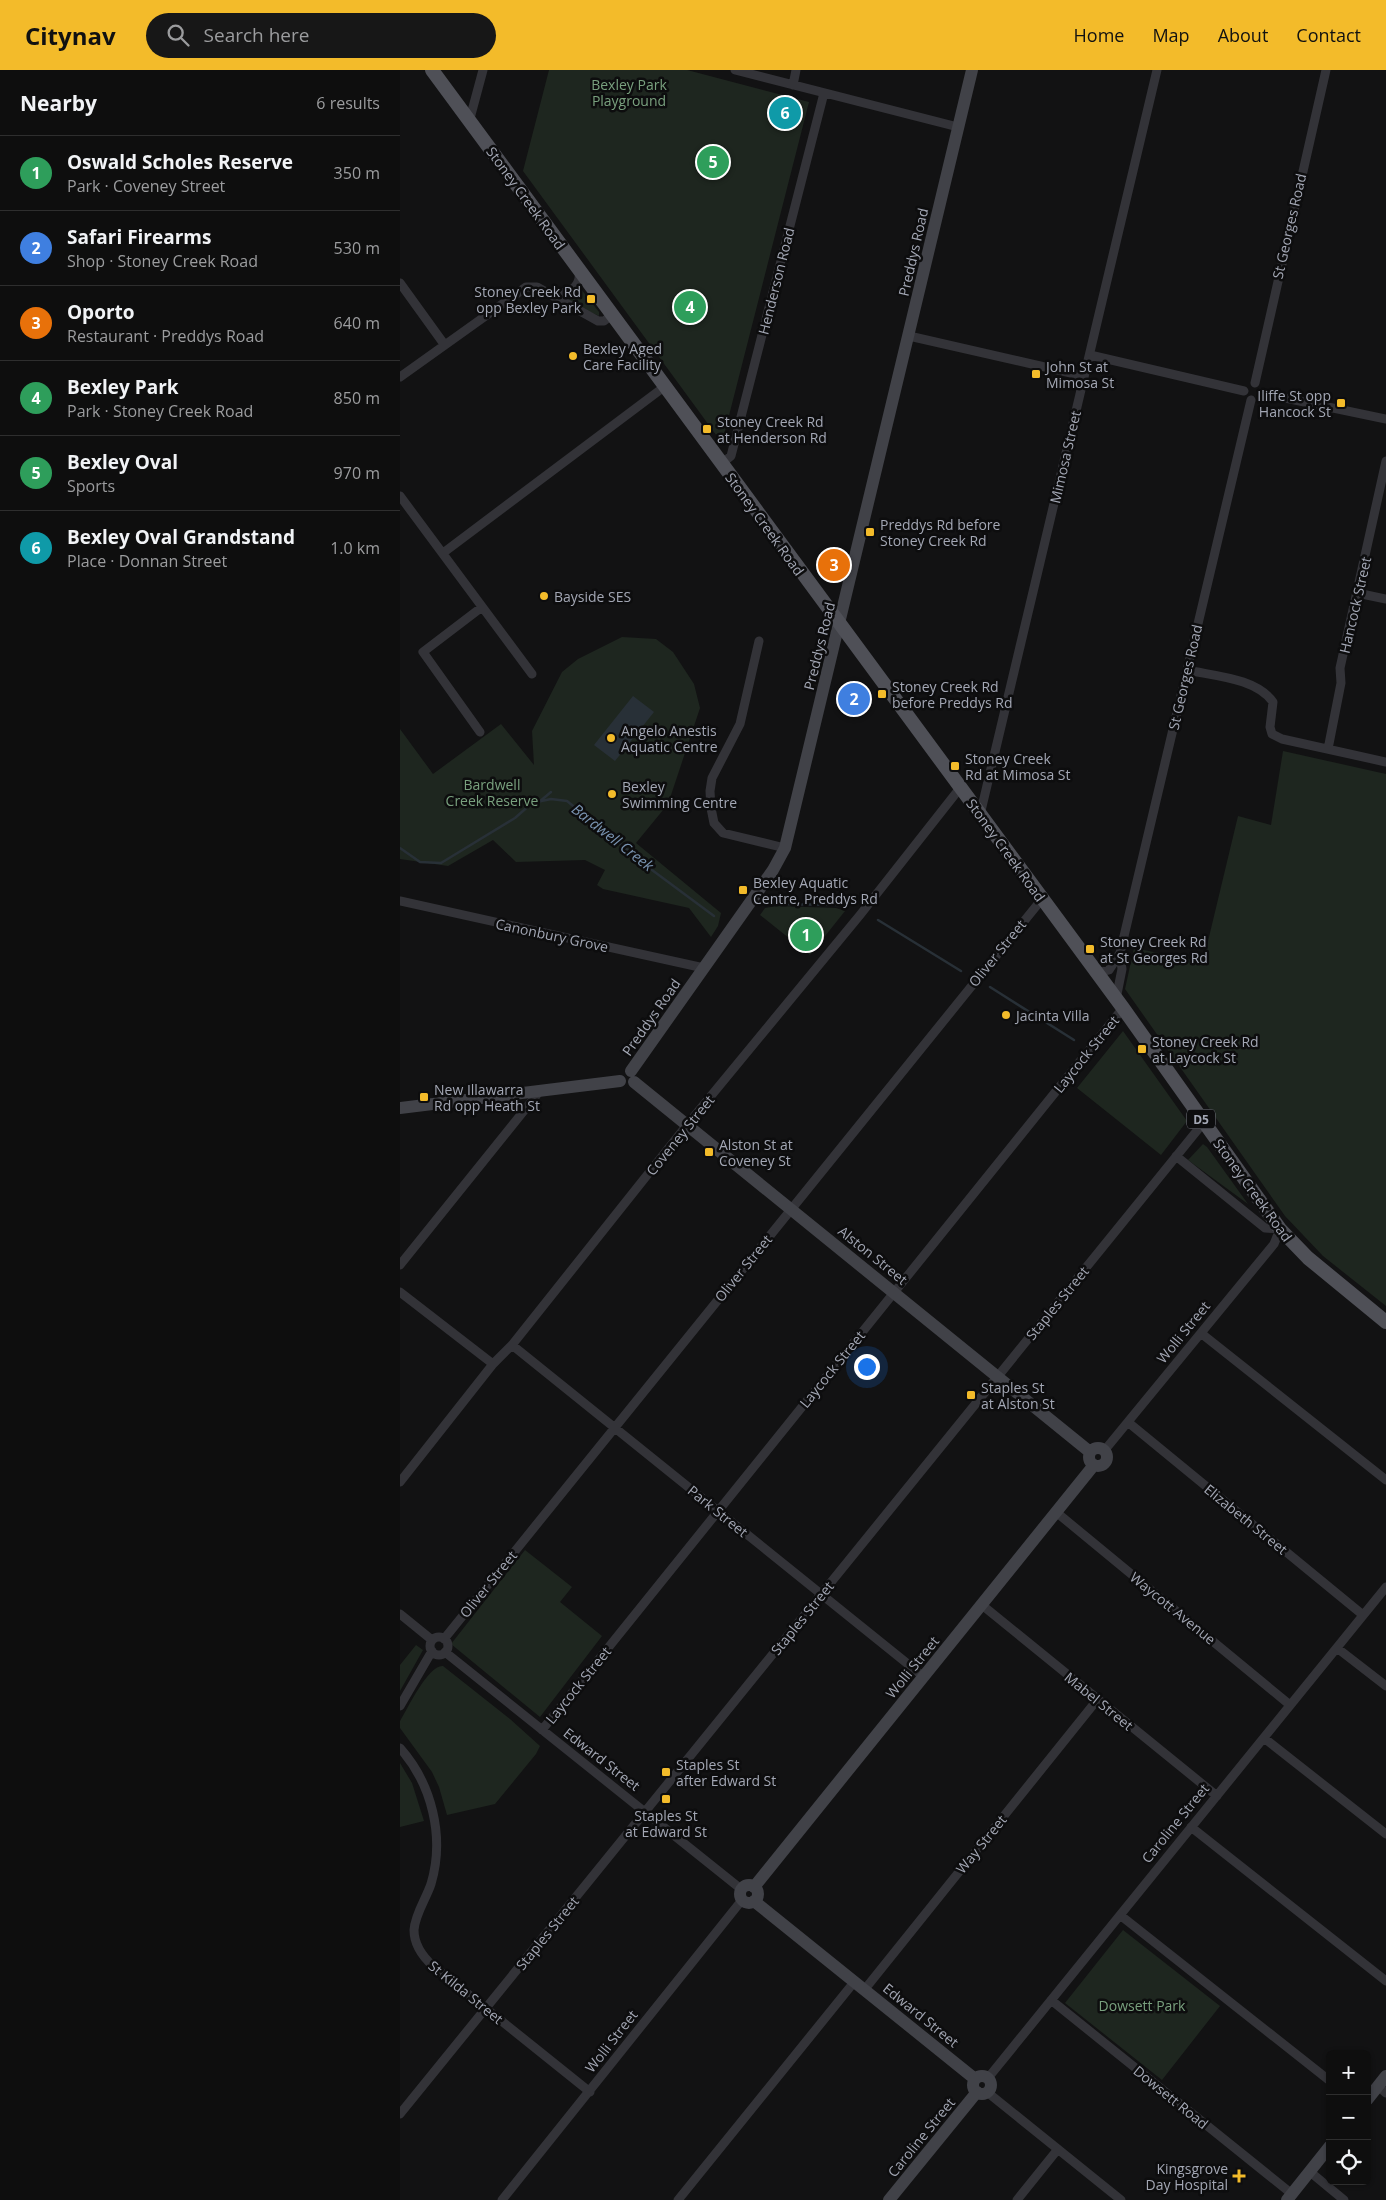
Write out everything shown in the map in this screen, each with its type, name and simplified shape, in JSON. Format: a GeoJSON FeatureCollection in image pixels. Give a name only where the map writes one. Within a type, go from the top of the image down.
{"type":"FeatureCollection","features":[{"type":"Feature","properties":{"kind":"main road","name":"Stoney Creek Road"},"geometry":{"type":"LineString","coordinates":[[432,70],[1093,968],[1280,1228],[1308,1258],[1386,1322]]}},
{"type":"Feature","properties":{"kind":"street"},"geometry":{"type":"LineString","coordinates":[[470,122],[482,70]]}},
{"type":"Feature","properties":{"kind":"street"},"geometry":{"type":"LineString","coordinates":[[735,70],[958,127]]}},
{"type":"Feature","properties":{"kind":"street"},"geometry":{"type":"LineString","coordinates":[[793,85],[796,70]]}},
{"type":"Feature","properties":{"kind":"street","name":"Preddys Road"},"geometry":{"type":"LineString","coordinates":[[539,1092],[620,1081],[622,1073],[633,1077],[704,968],[773,870],[785,848],[972,70]]}},
{"type":"Feature","properties":{"kind":"street","name":"Mimosa Street"},"geometry":{"type":"LineString","coordinates":[[980,815],[1090,355],[1135,156],[1157,70]]}},
{"type":"Feature","properties":{"kind":"street","name":"St Georges Road"},"geometry":{"type":"LineString","coordinates":[[1255,383],[1324,70]]}},
{"type":"Feature","properties":{"kind":"street","name":"Henderson Road"},"geometry":{"type":"LineString","coordinates":[[721,464],[731,456],[824,93]]}},
{"type":"Feature","properties":{"kind":"street"},"geometry":{"type":"LineString","coordinates":[[550,294],[564,294],[573,289],[578,280],[579,271]]}},
{"type":"Feature","properties":{"kind":"street"},"geometry":{"type":"LineString","coordinates":[[400,284],[444,344]]}},
{"type":"Feature","properties":{"kind":"street"},"geometry":{"type":"LineString","coordinates":[[400,377],[524,288],[534,286],[569,307],[598,321],[604,321],[612,315]]}},
{"type":"Feature","properties":{"kind":"street"},"geometry":{"type":"LineString","coordinates":[[909,336],[1084,376]]}},
{"type":"Feature","properties":{"kind":"street"},"geometry":{"type":"LineString","coordinates":[[1090,355],[1244,391]]}},
{"type":"Feature","properties":{"kind":"street"},"geometry":{"type":"LineString","coordinates":[[1255,383],[1261,388],[1261,393],[1256,399],[1251,400],[1246,397],[1244,391],[1247,384],[1255,383]]}},
{"type":"Feature","properties":{"kind":"street"},"geometry":{"type":"LineString","coordinates":[[443,553],[664,387]]}},
{"type":"Feature","properties":{"kind":"street"},"geometry":{"type":"LineString","coordinates":[[1261,393],[1386,419]]}},
{"type":"Feature","properties":{"kind":"street","name":"St Georges Road"},"geometry":{"type":"LineString","coordinates":[[1119,1004],[1122,969],[1120,954],[1251,400]]}},
{"type":"Feature","properties":{"kind":"street","name":"Hancock Street"},"geometry":{"type":"LineString","coordinates":[[1328,749],[1341,683],[1340,668],[1386,461]]}},
{"type":"Feature","properties":{"kind":"street"},"geometry":{"type":"LineString","coordinates":[[400,496],[532,674]]}},
{"type":"Feature","properties":{"kind":"street"},"geometry":{"type":"LineString","coordinates":[[1357,593],[1386,599]]}},
{"type":"Feature","properties":{"kind":"street"},"geometry":{"type":"LineString","coordinates":[[480,732],[423,652],[482,607]]}},
{"type":"Feature","properties":{"kind":"street"},"geometry":{"type":"LineString","coordinates":[[759,641],[740,724],[712,778],[710,791],[711,808],[714,823],[723,833],[785,848]]}},
{"type":"Feature","properties":{"kind":"street"},"geometry":{"type":"LineString","coordinates":[[1187,670],[1246,684],[1267,693],[1273,702],[1270,727],[1272,734],[1282,739],[1386,762]]}},
{"type":"Feature","properties":{"kind":"street","name":"Coveney Street"},"geometry":{"type":"LineString","coordinates":[[400,1482],[492,1364],[512,1345],[687,1125],[860,915],[960,788]]}},
{"type":"Feature","properties":{"kind":"street","name":"Oliver Street"},"geometry":{"type":"LineString","coordinates":[[444,1639],[1042,899]]}},
{"type":"Feature","properties":{"kind":"street","name":"Canonbury Grove"},"geometry":{"type":"LineString","coordinates":[[400,901],[704,968]]}},
{"type":"Feature","properties":{"kind":"street"},"geometry":{"type":"LineString","coordinates":[[1093,968],[1101,972],[1109,970],[1120,954]]}},
{"type":"Feature","properties":{"kind":"street","name":"Laycock Street"},"geometry":{"type":"LineString","coordinates":[[542,1730],[894,1292],[1119,1004]]}},
{"type":"Feature","properties":{"kind":"street","name":"Alston Street"},"geometry":{"type":"LineString","coordinates":[[633,1077],[687,1125],[998,1375],[1090,1452]]}},
{"type":"Feature","properties":{"kind":"street"},"geometry":{"type":"LineString","coordinates":[[400,1108],[539,1092]]}},
{"type":"Feature","properties":{"kind":"street"},"geometry":{"type":"LineString","coordinates":[[400,1265],[539,1092]]}},
{"type":"Feature","properties":{"kind":"street","name":"Staples Street"},"geometry":{"type":"LineString","coordinates":[[400,2114],[1204,1122]]}},
{"type":"Feature","properties":{"kind":"street"},"geometry":{"type":"LineString","coordinates":[[1176,1156],[1265,1228],[1280,1228]]}},
{"type":"Feature","properties":{"kind":"street","name":"Wolli Street"},"geometry":{"type":"LineString","coordinates":[[1104,1451],[1129,1423],[1274,1244],[1280,1228]]}},
{"type":"Feature","properties":{"kind":"street"},"geometry":{"type":"LineString","coordinates":[[400,1292],[492,1364]]}},
{"type":"Feature","properties":{"kind":"street"},"geometry":{"type":"LineString","coordinates":[[1202,1334],[1386,1480]]}},
{"type":"Feature","properties":{"kind":"street","name":"Park Street"},"geometry":{"type":"LineString","coordinates":[[512,1345],[924,1677]]}},
{"type":"Feature","properties":{"kind":"street","name":"Elizabeth Street"},"geometry":{"type":"LineString","coordinates":[[1129,1423],[1363,1615]]}},
{"type":"Feature","properties":{"kind":"street"},"geometry":{"type":"LineString","coordinates":[[1097,1449],[1104,1451],[1107,1457],[1105,1463],[1100,1466],[1094,1465],[1090,1461],[1090,1452],[1097,1449]]}},
{"type":"Feature","properties":{"kind":"street","name":"Wolli Street"},"geometry":{"type":"LineString","coordinates":[[502,2200],[1094,1465]]}},
{"type":"Feature","properties":{"kind":"street","name":"Waycott Avenue"},"geometry":{"type":"LineString","coordinates":[[1056,1512],[1290,1705]]}},
{"type":"Feature","properties":{"kind":"street","name":"Caroline Street"},"geometry":{"type":"LineString","coordinates":[[889,2200],[1386,1587]]}},
{"type":"Feature","properties":{"kind":"street","name":"Mabel Street"},"geometry":{"type":"LineString","coordinates":[[982,1605],[1217,1796]]}},
{"type":"Feature","properties":{"kind":"street"},"geometry":{"type":"LineString","coordinates":[[400,1614],[432,1640]]}},
{"type":"Feature","properties":{"kind":"street"},"geometry":{"type":"LineString","coordinates":[[400,1706],[432,1652],[430,1647],[432,1640],[438,1637],[444,1639],[447,1644],[445,1652],[440,1654],[432,1652]]}},
{"type":"Feature","properties":{"kind":"street"},"geometry":{"type":"LineString","coordinates":[[1337,1648],[1386,1686]]}},
{"type":"Feature","properties":{"kind":"street","name":"Edward Street"},"geometry":{"type":"LineString","coordinates":[[445,1652],[748,1894],[1121,2200]]}},
{"type":"Feature","properties":{"kind":"street","name":"Way Street"},"geometry":{"type":"LineString","coordinates":[[865,1989],[1097,1700]]}},
{"type":"Feature","properties":{"kind":"street"},"geometry":{"type":"LineString","coordinates":[[1264,1738],[1386,1834]]}},
{"type":"Feature","properties":{"kind":"street","name":"St Kilda Street"},"geometry":{"type":"LineString","coordinates":[[400,1748],[414,1766],[430,1799],[437,1834],[437,1853],[433,1876],[415,1920],[416,1944],[428,1961],[590,2092]]}},
{"type":"Feature","properties":{"kind":"street"},"geometry":{"type":"LineString","coordinates":[[1191,1827],[1386,1982]]}},
{"type":"Feature","properties":{"kind":"street"},"geometry":{"type":"LineString","coordinates":[[1120,1915],[1326,2078]]}},
{"type":"Feature","properties":{"kind":"street"},"geometry":{"type":"LineString","coordinates":[[678,2200],[855,1981]]}},
{"type":"Feature","properties":{"kind":"street","name":"Dowsett Road"},"geometry":{"type":"LineString","coordinates":[[1051,2000],[1289,2197]]}},
{"type":"Feature","properties":{"kind":"street"},"geometry":{"type":"LineString","coordinates":[[1371,2096],[1383,2085]]}},
{"type":"Feature","properties":{"kind":"street"},"geometry":{"type":"LineString","coordinates":[[1017,2200],[1058,2149]]}},
{"type":"Feature","properties":{"kind":"street"},"geometry":{"type":"LineString","coordinates":[[1289,2197],[1326,2151]]}},
{"type":"Feature","properties":{"kind":"street"},"geometry":{"type":"LineString","coordinates":[[1310,2171],[1344,2200]]}},
{"type":"Feature","properties":{"kind":"green space","name":"Bexley Park Playground"},"geometry":{"type":"Polygon","coordinates":[[[549,70],[687,70],[809,102],[722,443],[523,171],[549,70]]]}},
{"type":"Feature","properties":{"kind":"green space"},"geometry":{"type":"Polygon","coordinates":[[[581,289],[599,312],[599,316],[569,302],[569,296],[581,289]]]}},
{"type":"Feature","properties":{"kind":"green space","name":"Bardwell Creek Reserve"},"geometry":{"type":"Polygon","coordinates":[[[622,637],[656,639],[673,652],[694,684],[700,708],[668,804],[636,843],[721,913],[718,926],[711,937],[689,908],[603,889],[597,885],[605,870],[585,860],[516,862],[493,840],[448,866],[400,859],[400,729],[433,774],[501,724],[534,765],[532,731],[562,672],[578,659],[622,637]]]}},
{"type":"Feature","properties":{"kind":"green space"},"geometry":{"type":"Polygon","coordinates":[[[1283,751],[1386,774],[1386,1306],[1323,1256],[1285,1216],[1125,989],[1134,948],[1203,962],[1238,816],[1271,825],[1283,751]]]}},
{"type":"Feature","properties":{"kind":"green space"},"geometry":{"type":"Polygon","coordinates":[[[777,906],[836,908],[845,911],[810,955],[760,915],[765,908],[777,906]]]}},
{"type":"Feature","properties":{"kind":"green space"},"geometry":{"type":"Polygon","coordinates":[[[1123,1031],[1187,1121],[1161,1155],[1077,1088],[1123,1031]]]}},
{"type":"Feature","properties":{"kind":"green space"},"geometry":{"type":"Polygon","coordinates":[[[1203,1144],[1207,1147],[1248,1204],[1188,1160],[1203,1144]]]}},
{"type":"Feature","properties":{"kind":"green space"},"geometry":{"type":"Polygon","coordinates":[[[525,1550],[572,1587],[560,1602],[602,1636],[540,1717],[451,1644],[525,1550]]]}},
{"type":"Feature","properties":{"kind":"green space"},"geometry":{"type":"Polygon","coordinates":[[[416,1645],[423,1650],[400,1691],[400,1665],[416,1645]]]}},
{"type":"Feature","properties":{"kind":"green space"},"geometry":{"type":"Polygon","coordinates":[[[443,1666],[510,1719],[540,1746],[536,1754],[495,1804],[447,1815],[439,1787],[432,1772],[400,1728],[400,1721],[425,1680],[431,1672],[443,1666]]]}},
{"type":"Feature","properties":{"kind":"green space"},"geometry":{"type":"Polygon","coordinates":[[[400,1763],[412,1783],[424,1821],[400,1827],[400,1763]]]}},
{"type":"Feature","properties":{"kind":"green space","name":"Dowsett Park"},"geometry":{"type":"Polygon","coordinates":[[[1123,1930],[1220,2006],[1162,2080],[1065,2003],[1123,1930]]]}},
{"type":"Feature","properties":{"kind":"shaded area"},"geometry":{"type":"Polygon","coordinates":[[[633,696],[654,712],[615,761],[594,745],[633,696]]]}},
{"type":"Feature","properties":{"kind":"waterway","name":"Bardwell Creek"},"geometry":{"type":"LineString","coordinates":[[539,802],[551,792]]}},
{"type":"Feature","properties":{"kind":"waterway","name":"Bardwell Creek"},"geometry":{"type":"LineString","coordinates":[[400,848],[420,862],[441,863],[515,818],[532,803],[551,799],[567,801],[652,870],[714,916]]}},
{"type":"Feature","properties":{"kind":"waterway","name":"Bardwell Creek"},"geometry":{"type":"LineString","coordinates":[[776,904],[839,905]]}},
{"type":"Feature","properties":{"kind":"waterway","name":"Bardwell Creek"},"geometry":{"type":"LineString","coordinates":[[878,920],[961,971]]}},
{"type":"Feature","properties":{"kind":"waterway","name":"Bardwell Creek"},"geometry":{"type":"LineString","coordinates":[[990,987],[1074,1040]]}},
{"type":"Feature","properties":{"kind":"place","name":"Bexley Oval Grandstand"},"geometry":{"type":"Point","coordinates":[785,113]}},
{"type":"Feature","properties":{"kind":"place","name":"Bexley Oval"},"geometry":{"type":"Point","coordinates":[713,162]}},
{"type":"Feature","properties":{"kind":"place","name":"Stoney Creek Rd opp Bexley Park"},"geometry":{"type":"Point","coordinates":[591,299]}},
{"type":"Feature","properties":{"kind":"place","name":"Bexley Park"},"geometry":{"type":"Point","coordinates":[690,307]}},
{"type":"Feature","properties":{"kind":"place","name":"Bexley Aged Care Facility"},"geometry":{"type":"Point","coordinates":[573,356]}},
{"type":"Feature","properties":{"kind":"place","name":"John St at Mimosa St"},"geometry":{"type":"Point","coordinates":[1036,374]}},
{"type":"Feature","properties":{"kind":"place","name":"Iliffe St opp Hancock St"},"geometry":{"type":"Point","coordinates":[1341,403]}},
{"type":"Feature","properties":{"kind":"place","name":"Stoney Creek Rd at Henderson Rd"},"geometry":{"type":"Point","coordinates":[707,429]}},
{"type":"Feature","properties":{"kind":"place","name":"Preddys Rd before Stoney Creek Rd"},"geometry":{"type":"Point","coordinates":[870,532]}},
{"type":"Feature","properties":{"kind":"place","name":"Oporto"},"geometry":{"type":"Point","coordinates":[834,565]}},
{"type":"Feature","properties":{"kind":"place","name":"Bayside SES"},"geometry":{"type":"Point","coordinates":[544,596]}},
{"type":"Feature","properties":{"kind":"place","name":"Stoney Creek Rd before Preddys Rd"},"geometry":{"type":"Point","coordinates":[882,694]}},
{"type":"Feature","properties":{"kind":"place","name":"Safari Firearms"},"geometry":{"type":"Point","coordinates":[854,699]}},
{"type":"Feature","properties":{"kind":"place","name":"Angelo Anestis Aquatic Centre"},"geometry":{"type":"Point","coordinates":[611,738]}},
{"type":"Feature","properties":{"kind":"place","name":"Stoney Creek Rd at Mimosa St"},"geometry":{"type":"Point","coordinates":[955,766]}},
{"type":"Feature","properties":{"kind":"place","name":"Bexley Swimming Centre"},"geometry":{"type":"Point","coordinates":[612,794]}},
{"type":"Feature","properties":{"kind":"place","name":"Bexley Aquatic Centre, Preddys Rd"},"geometry":{"type":"Point","coordinates":[743,890]}},
{"type":"Feature","properties":{"kind":"place","name":"Oswald Scholes Reserve"},"geometry":{"type":"Point","coordinates":[806,935]}},
{"type":"Feature","properties":{"kind":"place","name":"Stoney Creek Rd at St Georges Rd"},"geometry":{"type":"Point","coordinates":[1090,949]}},
{"type":"Feature","properties":{"kind":"place","name":"Jacinta Villa"},"geometry":{"type":"Point","coordinates":[1006,1015]}},
{"type":"Feature","properties":{"kind":"place","name":"Stoney Creek Rd at Laycock St"},"geometry":{"type":"Point","coordinates":[1142,1049]}},
{"type":"Feature","properties":{"kind":"place","name":"New Illawarra Rd opp Heath St"},"geometry":{"type":"Point","coordinates":[424,1097]}},
{"type":"Feature","properties":{"kind":"place","name":"Alston St at Coveney St"},"geometry":{"type":"Point","coordinates":[709,1152]}},
{"type":"Feature","properties":{"kind":"place","name":"Staples St at Alston St"},"geometry":{"type":"Point","coordinates":[971,1395]}},
{"type":"Feature","properties":{"kind":"place","name":"Staples St after Edward St"},"geometry":{"type":"Point","coordinates":[666,1772]}},
{"type":"Feature","properties":{"kind":"place","name":"Staples St at Edward St"},"geometry":{"type":"Point","coordinates":[666,1799]}},
{"type":"Feature","properties":{"kind":"place","name":"Kingsgrove Day Hospital"},"geometry":{"type":"Point","coordinates":[1239,2176]}}]}
